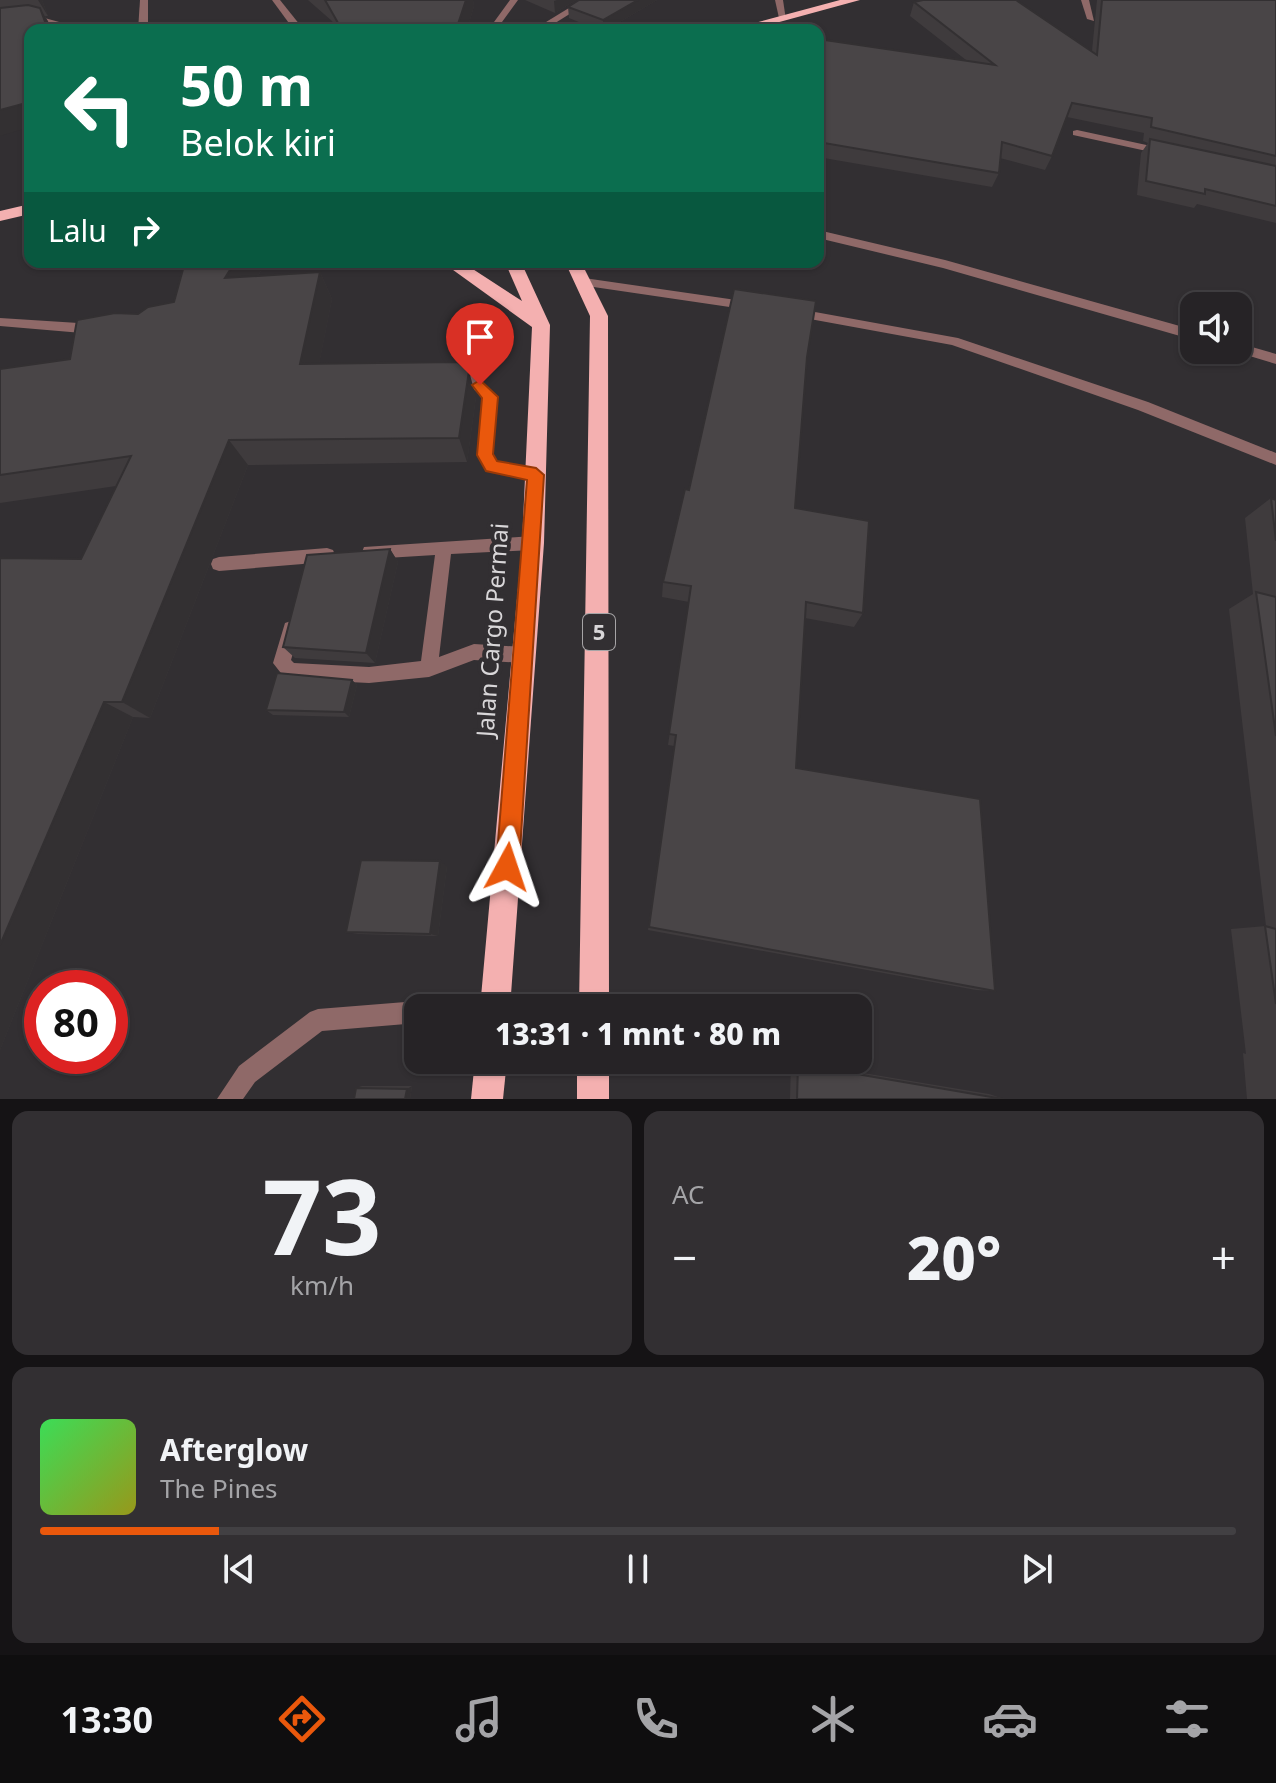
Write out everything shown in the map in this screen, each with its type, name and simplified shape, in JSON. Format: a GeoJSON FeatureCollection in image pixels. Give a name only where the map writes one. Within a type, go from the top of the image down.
{"type":"FeatureCollection","features":[{"type":"Feature","properties":{"kind":"highway"},"geometry":{"type":"LineString","coordinates":[[762,24],[854,0]]}},
{"type":"Feature","properties":{"kind":"highway"},"geometry":{"type":"LineString","coordinates":[[0,216],[24,210]]}},
{"type":"Feature","properties":{"kind":"highway"},"geometry":{"type":"LineString","coordinates":[[460,268],[541,325]]}},
{"type":"Feature","properties":{"kind":"highway","name":"Jalan Cargo Permai"},"geometry":{"type":"LineString","coordinates":[[496,994],[533,543],[541,325],[516,268]]}},
{"type":"Feature","properties":{"kind":"highway","name":"5"},"geometry":{"type":"LineString","coordinates":[[579,272],[599,316],[594,994]]}},
{"type":"Feature","properties":{"kind":"highway"},"geometry":{"type":"LineString","coordinates":[[487,1099],[490,1074]]}},
{"type":"Feature","properties":{"kind":"highway"},"geometry":{"type":"LineString","coordinates":[[593,1074],[593,1099]]}},
{"type":"Feature","properties":{"kind":"street"},"geometry":{"type":"LineString","coordinates":[[143,24],[144,0]]}},
{"type":"Feature","properties":{"kind":"street"},"geometry":{"type":"LineString","coordinates":[[276,0],[294,24]]}},
{"type":"Feature","properties":{"kind":"street"},"geometry":{"type":"LineString","coordinates":[[498,24],[514,0]]}},
{"type":"Feature","properties":{"kind":"street"},"geometry":{"type":"LineString","coordinates":[[548,24],[588,0]]}},
{"type":"Feature","properties":{"kind":"street"},"geometry":{"type":"LineString","coordinates":[[779,0],[783,18]]}},
{"type":"Feature","properties":{"kind":"street"},"geometry":{"type":"LineString","coordinates":[[1085,0],[1091,19]]}},
{"type":"Feature","properties":{"kind":"street"},"geometry":{"type":"LineString","coordinates":[[0,25],[41,20],[56,24]]}},
{"type":"Feature","properties":{"kind":"street"},"geometry":{"type":"LineString","coordinates":[[1077,133],[1184,156]]}},
{"type":"Feature","properties":{"kind":"street"},"geometry":{"type":"LineString","coordinates":[[824,235],[945,264],[1180,331]]}},
{"type":"Feature","properties":{"kind":"street"},"geometry":{"type":"LineString","coordinates":[[579,272],[953,341],[1143,406],[1276,459]]}},
{"type":"Feature","properties":{"kind":"street"},"geometry":{"type":"LineString","coordinates":[[0,322],[110,330]]}},
{"type":"Feature","properties":{"kind":"street"},"geometry":{"type":"LineString","coordinates":[[1252,352],[1276,359]]}},
{"type":"Feature","properties":{"kind":"street"},"geometry":{"type":"LineString","coordinates":[[436,373],[465,376],[480,385],[490,397],[485,455],[492,467],[536,475]]}},
{"type":"Feature","properties":{"kind":"street"},"geometry":{"type":"LineString","coordinates":[[219,564],[307,563],[346,554],[533,543]]}},
{"type":"Feature","properties":{"kind":"street"},"geometry":{"type":"LineString","coordinates":[[429,669],[444,549]]}},
{"type":"Feature","properties":{"kind":"street"},"geometry":{"type":"LineString","coordinates":[[294,617],[282,663],[285,669],[369,675],[429,669],[474,652],[524,655]]}},
{"type":"Feature","properties":{"kind":"street"},"geometry":{"type":"LineString","coordinates":[[229,1099],[247,1074],[318,1020],[404,1013]]}},
{"type":"Feature","properties":{"kind":"building"},"geometry":{"type":"Polygon","coordinates":[[[325,0],[466,0],[458,24],[339,24],[325,0]]]}},
{"type":"Feature","properties":{"kind":"building"},"geometry":{"type":"Polygon","coordinates":[[[579,0],[638,0],[603,20],[568,7],[579,0]]]}},
{"type":"Feature","properties":{"kind":"building"},"geometry":{"type":"Polygon","coordinates":[[[1016,0],[1097,55],[1102,0],[1276,0],[1276,156],[1151,127],[1152,118],[1072,103],[1052,156],[1002,142],[999,173],[824,143],[824,40],[995,65],[914,2],[1016,0]]]}},
{"type":"Feature","properties":{"kind":"building"},"geometry":{"type":"Polygon","coordinates":[[[28,5],[40,8],[46,24],[24,24],[24,104],[0,110],[0,8],[28,5]]]}},
{"type":"Feature","properties":{"kind":"building"},"geometry":{"type":"Polygon","coordinates":[[[1150,139],[1276,166],[1276,206],[1205,189],[1205,194],[1146,181],[1150,139]]]}},
{"type":"Feature","properties":{"kind":"building"},"geometry":{"type":"Polygon","coordinates":[[[183,268],[231,268],[225,278],[320,272],[300,364],[457,362],[469,371],[459,438],[229,440],[122,702],[104,702],[0,945],[0,558],[81,559],[131,456],[0,475],[0,369],[70,359],[77,320],[115,313],[138,314],[148,307],[174,302],[183,268]]]}},
{"type":"Feature","properties":{"kind":"building"},"geometry":{"type":"Polygon","coordinates":[[[734,289],[816,301],[807,357],[795,508],[869,521],[863,613],[806,602],[796,768],[980,799],[995,991],[649,927],[676,735],[669,734],[691,586],[663,582],[685,489],[689,490],[734,289]]]}},
{"type":"Feature","properties":{"kind":"building"},"geometry":{"type":"Polygon","coordinates":[[[1271,498],[1276,500],[1276,541],[1271,498]]]}},
{"type":"Feature","properties":{"kind":"building"},"geometry":{"type":"Polygon","coordinates":[[[390,549],[366,653],[283,647],[307,555],[390,549]]]}},
{"type":"Feature","properties":{"kind":"building"},"geometry":{"type":"Polygon","coordinates":[[[1256,592],[1276,597],[1276,736],[1256,592]]]}},
{"type":"Feature","properties":{"kind":"building"},"geometry":{"type":"Polygon","coordinates":[[[277,673],[352,680],[344,712],[266,710],[277,673]]]}},
{"type":"Feature","properties":{"kind":"building"},"geometry":{"type":"Polygon","coordinates":[[[361,860],[440,861],[430,934],[346,932],[361,860]]]}},
{"type":"Feature","properties":{"kind":"building"},"geometry":{"type":"Polygon","coordinates":[[[1265,926],[1276,929],[1276,1004],[1265,926]]]}},
{"type":"Feature","properties":{"kind":"building"},"geometry":{"type":"Polygon","coordinates":[[[798,1074],[857,1074],[1003,1099],[797,1099],[798,1074]]]}},
{"type":"Feature","properties":{"kind":"building"},"geometry":{"type":"Polygon","coordinates":[[[356,1088],[407,1089],[405,1099],[354,1099],[356,1088]]]}},
{"type":"Feature","properties":{"kind":"route"},"geometry":{"type":"LineString","coordinates":[[480,385],[490,397],[485,455],[492,467],[536,475],[507,867]]}}]}
